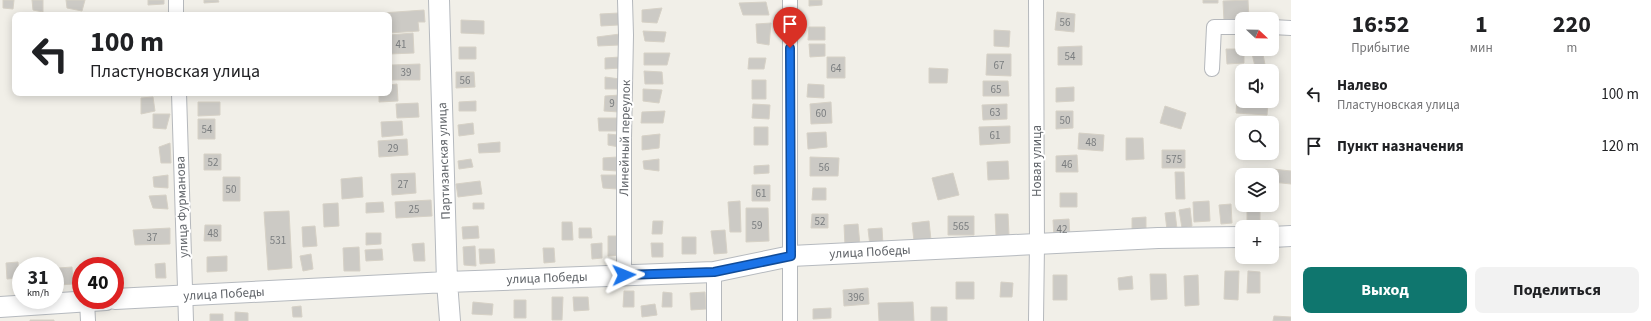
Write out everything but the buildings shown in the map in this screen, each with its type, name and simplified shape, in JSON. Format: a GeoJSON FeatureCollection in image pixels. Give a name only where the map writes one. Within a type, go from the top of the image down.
{"type":"FeatureCollection","features":[{"type":"Feature","properties":{"kind":"street"},"geometry":{"type":"LineString","coordinates":[[176,0],[176,12]]}},
{"type":"Feature","properties":{"kind":"street","name":"Партизанская улица"},"geometry":{"type":"LineString","coordinates":[[439,0],[447,282],[450,321]]}},
{"type":"Feature","properties":{"kind":"street","name":"Линейный переулок"},"geometry":{"type":"LineString","coordinates":[[624,275],[625,0]]}},
{"type":"Feature","properties":{"kind":"street"},"geometry":{"type":"LineString","coordinates":[[790,0],[790,321]]}},
{"type":"Feature","properties":{"kind":"street","name":"Новая улица"},"geometry":{"type":"LineString","coordinates":[[1036,0],[1036,321]]}},
{"type":"Feature","properties":{"kind":"street"},"geometry":{"type":"LineString","coordinates":[[1212,69],[1214,27],[1235,27]]}},
{"type":"Feature","properties":{"kind":"street"},"geometry":{"type":"LineString","coordinates":[[1279,28],[1291,28]]}},
{"type":"Feature","properties":{"kind":"street","name":"улица Фурманова"},"geometry":{"type":"LineString","coordinates":[[179,96],[186,321]]}},
{"type":"Feature","properties":{"kind":"street"},"geometry":{"type":"LineString","coordinates":[[1279,237],[1291,236]]}},
{"type":"Feature","properties":{"kind":"street","name":"улица Победы"},"geometry":{"type":"LineString","coordinates":[[124,299],[447,282],[714,272],[791,256],[1158,238],[1235,237]]}},
{"type":"Feature","properties":{"kind":"street"},"geometry":{"type":"LineString","coordinates":[[714,272],[714,321]]}},
{"type":"Feature","properties":{"kind":"street"},"geometry":{"type":"LineString","coordinates":[[0,307],[72,302]]}},
{"type":"Feature","properties":{"kind":"street"},"geometry":{"type":"LineString","coordinates":[[88,321],[93,309]]}},
{"type":"Feature","properties":{"kind":"route"},"geometry":{"type":"LineString","coordinates":[[624,275],[714,272],[791,256],[790,48]]}}]}
